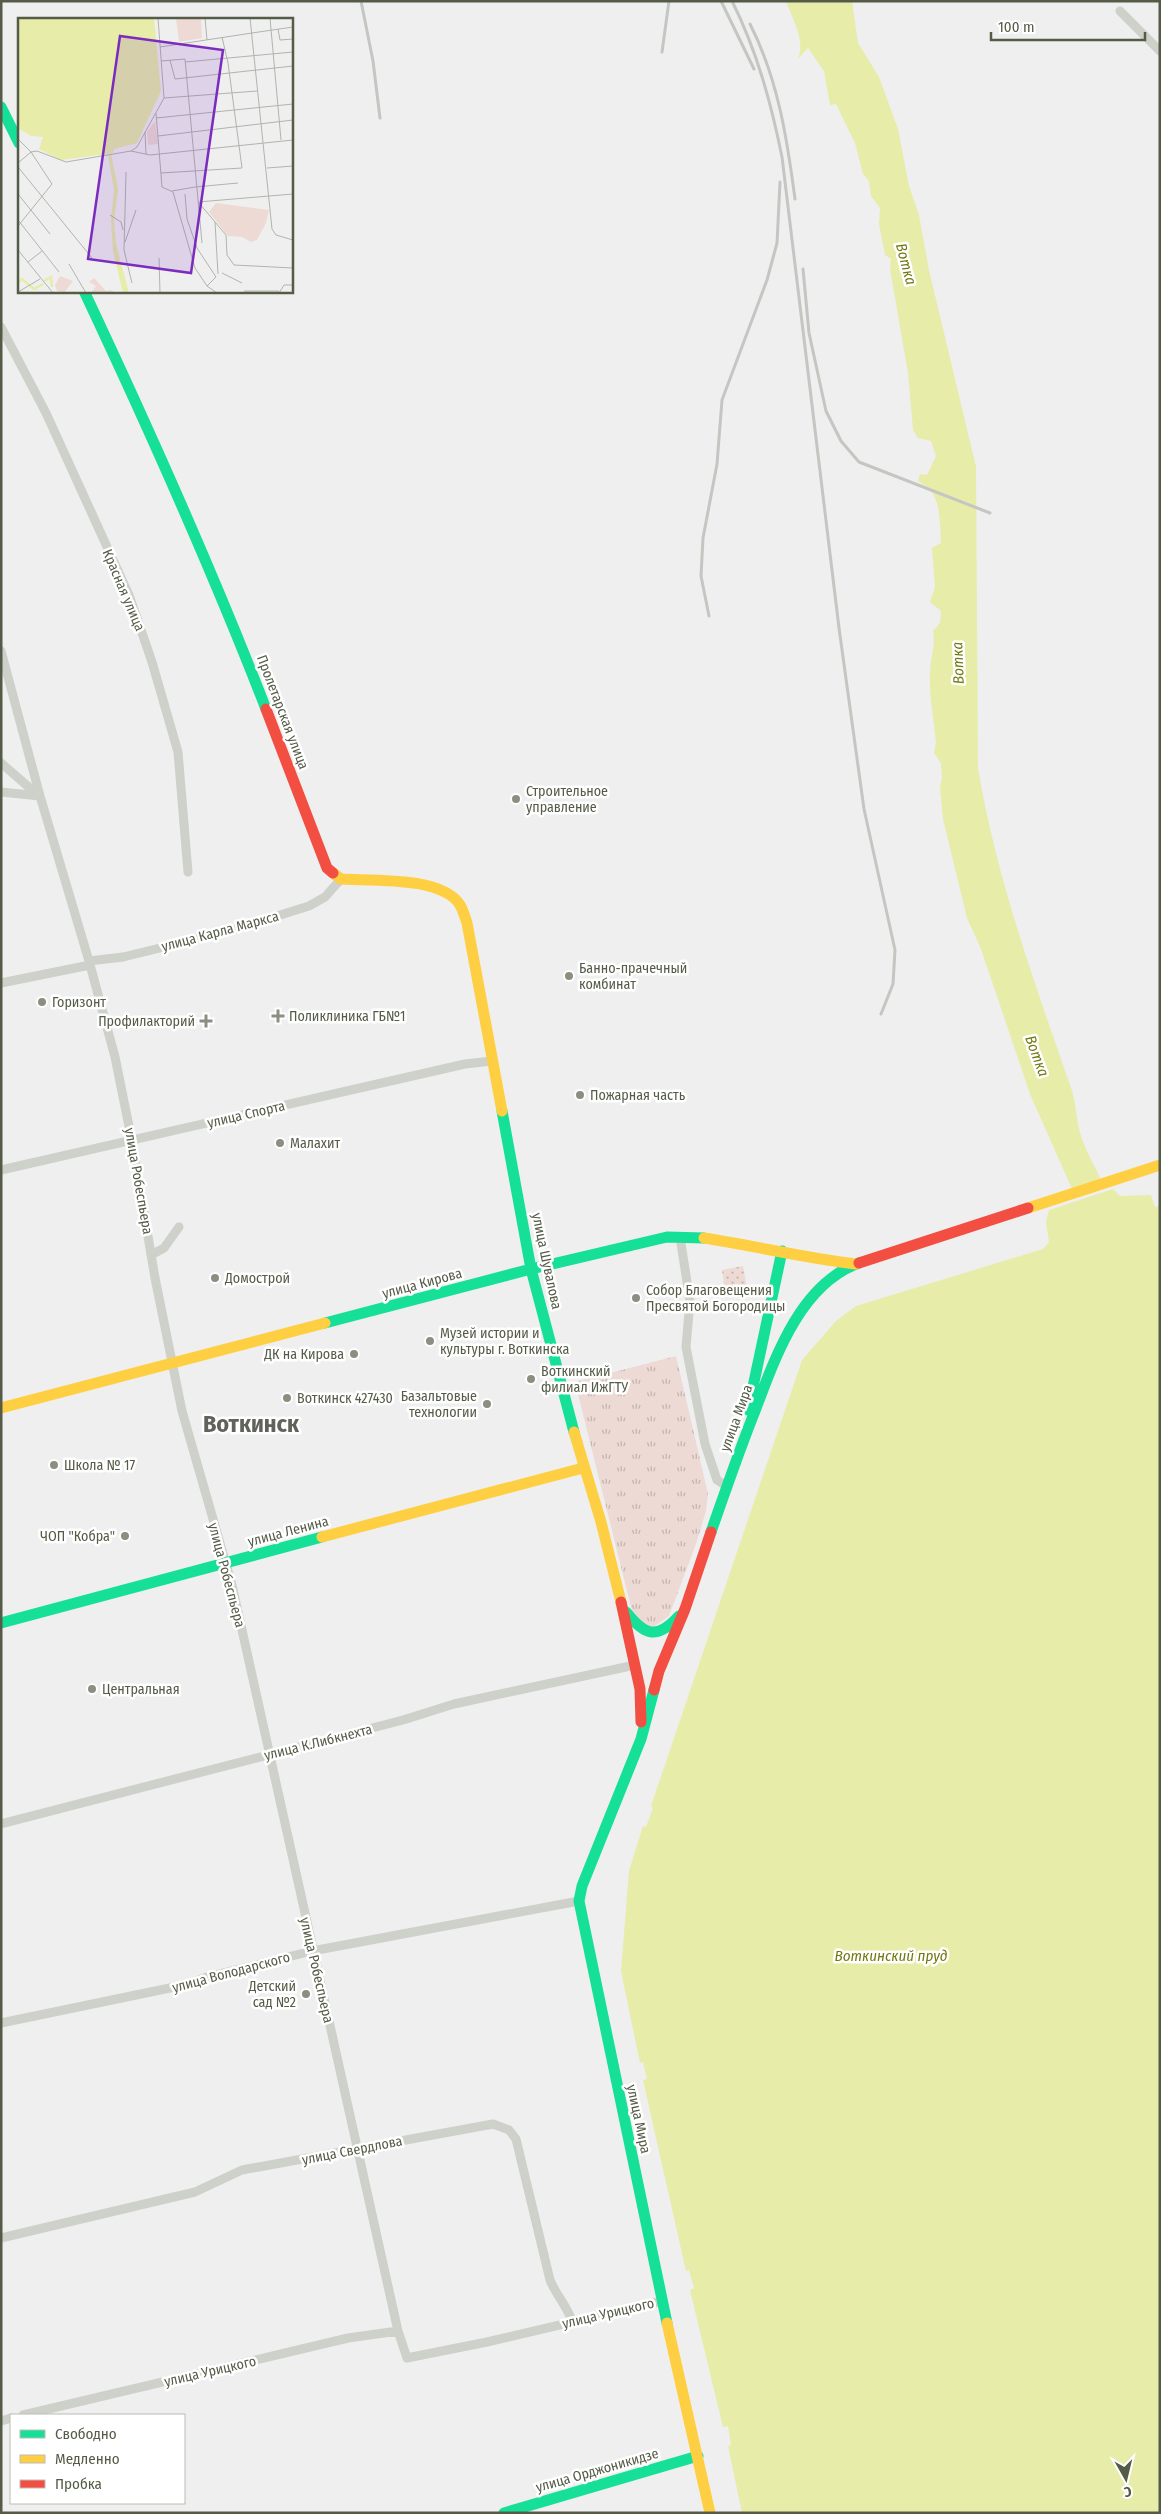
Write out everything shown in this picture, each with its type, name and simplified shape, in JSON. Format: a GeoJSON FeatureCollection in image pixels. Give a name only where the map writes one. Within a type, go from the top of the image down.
{"type":"FeatureCollection","features":[{"type":"Feature","properties":{"kind":"main road"},"geometry":{"type":"LineString","coordinates":[[1,107],[18,141]]}},
{"type":"Feature","properties":{"kind":"main road","name":"Пролетарская улица"},"geometry":{"type":"LineString","coordinates":[[84,292],[143,415],[230,616],[325,864],[341,879]]}},
{"type":"Feature","properties":{"kind":"main road"},"geometry":{"type":"LineString","coordinates":[[341,879],[425,884],[444,890],[460,904],[466,923],[492,1061]]}},
{"type":"Feature","properties":{"kind":"main road","name":"улица Шувалова"},"geometry":{"type":"LineString","coordinates":[[492,1061],[531,1269],[582,1468],[601,1522],[623,1608]]}},
{"type":"Feature","properties":{"kind":"main road"},"geometry":{"type":"LineString","coordinates":[[856,1264],[1160,1165]]}},
{"type":"Feature","properties":{"kind":"main road","name":"улица Кирова"},"geometry":{"type":"LineString","coordinates":[[1,1408],[531,1269],[645,1241],[680,1236],[700,1237],[782,1251],[808,1258],[856,1264]]}},
{"type":"Feature","properties":{"kind":"main road"},"geometry":{"type":"LineString","coordinates":[[741,1446],[782,1251]]}},
{"type":"Feature","properties":{"kind":"main road","name":"улица Мира"},"geometry":{"type":"LineString","coordinates":[[710,2513],[662,2301],[578,1901],[589,1866],[641,1739],[659,1671],[685,1609],[741,1446],[779,1348],[788,1332],[822,1287],[841,1271],[856,1264]]}},
{"type":"Feature","properties":{"kind":"main road","name":"улица Ленина"},"geometry":{"type":"LineString","coordinates":[[1,1623],[582,1468]]}},
{"type":"Feature","properties":{"kind":"main road","name":"улица Мира"},"geometry":{"type":"LineString","coordinates":[[623,1608],[637,1627],[644,1632],[654,1634],[672,1625],[685,1609]]}},
{"type":"Feature","properties":{"kind":"main road","name":"улица Мира"},"geometry":{"type":"LineString","coordinates":[[623,1608],[635,1664],[642,1714],[641,1739]]}},
{"type":"Feature","properties":{"kind":"main road","name":"улица Орджоникидзе"},"geometry":{"type":"LineString","coordinates":[[504,2513],[698,2456]]}},
{"type":"Feature","properties":{"kind":"street"},"geometry":{"type":"LineString","coordinates":[[1120,11],[1160,51]]}},
{"type":"Feature","properties":{"kind":"street","name":"Красная улица"},"geometry":{"type":"LineString","coordinates":[[1,327],[46,412],[129,595],[152,662],[178,752],[188,872]]}},
{"type":"Feature","properties":{"kind":"street","name":"улица Робеспьера"},"geometry":{"type":"LineString","coordinates":[[1,651],[40,796],[90,963],[115,1057],[182,1411],[226,1563],[398,2331],[407,2358]]}},
{"type":"Feature","properties":{"kind":"street"},"geometry":{"type":"LineString","coordinates":[[1,763],[40,796]]}},
{"type":"Feature","properties":{"kind":"street"},"geometry":{"type":"LineString","coordinates":[[1,792],[40,796]]}},
{"type":"Feature","properties":{"kind":"street","name":"улица Карла Маркса"},"geometry":{"type":"LineString","coordinates":[[1,983],[123,957],[226,932],[309,906],[325,897],[341,879]]}},
{"type":"Feature","properties":{"kind":"street","name":"улица Спорта"},"geometry":{"type":"LineString","coordinates":[[1,1170],[465,1064],[492,1061]]}},
{"type":"Feature","properties":{"kind":"street"},"geometry":{"type":"LineString","coordinates":[[151,1255],[164,1248],[179,1227]]}},
{"type":"Feature","properties":{"kind":"street"},"geometry":{"type":"LineString","coordinates":[[680,1236],[690,1301],[686,1348],[705,1444],[717,1480],[728,1487]]}},
{"type":"Feature","properties":{"kind":"street","name":"улица К.Либкнехта"},"geometry":{"type":"LineString","coordinates":[[1,1824],[403,1720],[454,1704],[635,1664]]}},
{"type":"Feature","properties":{"kind":"street","name":"улица Володарского"},"geometry":{"type":"LineString","coordinates":[[1,2023],[189,1984],[207,1976],[312,1951],[578,1901]]}},
{"type":"Feature","properties":{"kind":"street","name":"улица Свердлова"},"geometry":{"type":"LineString","coordinates":[[1,2238],[195,2192],[242,2170],[357,2150],[481,2124],[493,2124],[509,2130],[516,2139],[550,2280],[558,2297],[568,2309],[572,2321]]}},
{"type":"Feature","properties":{"kind":"street","name":"улица Урицкого"},"geometry":{"type":"LineString","coordinates":[[407,2358],[487,2342],[662,2301]]}},
{"type":"Feature","properties":{"kind":"street","name":"улица Урицкого"},"geometry":{"type":"LineString","coordinates":[[27,2414],[348,2338],[398,2331]]}},
{"type":"Feature","properties":{"kind":"green space"},"geometry":{"type":"Polygon","coordinates":[[[743,1266],[747,1287],[725,1291],[722,1270],[743,1266]]]}},
{"type":"Feature","properties":{"kind":"green space"},"geometry":{"type":"Polygon","coordinates":[[[676,1356],[708,1494],[706,1511],[696,1544],[669,1616],[649,1630],[633,1615],[575,1382],[676,1356]]]}},
{"type":"Feature","properties":{"kind":"water","name":"Вотка"},"geometry":{"type":"Polygon","coordinates":[[[786,1],[852,1],[858,43],[879,77],[898,129],[909,186],[919,215],[929,270],[976,467],[978,768],[995,849],[1017,928],[1072,1091],[1080,1133],[1102,1182],[1073,1191],[1030,1094],[981,949],[967,918],[943,819],[940,787],[942,778],[941,763],[934,753],[936,743],[930,682],[934,642],[933,631],[940,623],[941,611],[930,602],[935,587],[932,548],[941,543],[940,523],[937,502],[934,496],[928,488],[918,481],[920,474],[927,475],[936,456],[931,441],[918,438],[913,430],[908,373],[890,269],[891,259],[885,255],[879,224],[880,208],[871,196],[869,181],[863,174],[855,143],[836,104],[830,105],[824,71],[808,48],[798,59],[800,52],[799,37],[786,1]]]}},
{"type":"Feature","properties":{"kind":"water","name":"Воткинский пруд"},"geometry":{"type":"Polygon","coordinates":[[[1113,1189],[1120,1196],[1151,1195],[1155,1207],[1160,1206],[1160,2513],[742,2513],[728,2446],[731,2445],[728,2426],[723,2427],[690,2290],[694,2288],[689,2270],[686,2271],[643,2080],[647,2079],[643,2062],[640,2063],[621,1971],[629,1871],[643,1826],[646,1827],[653,1808],[651,1806],[802,1360],[836,1321],[856,1306],[1043,1249],[1049,1242],[1046,1222],[1049,1210],[1113,1189]]]}},
{"type":"Feature","properties":{"kind":"railway"},"geometry":{"type":"LineString","coordinates":[[361,1],[373,61],[380,118]]}},
{"type":"Feature","properties":{"kind":"railway"},"geometry":{"type":"LineString","coordinates":[[662,52],[669,1]]}},
{"type":"Feature","properties":{"kind":"railway"},"geometry":{"type":"LineString","coordinates":[[721,1],[754,69]]}},
{"type":"Feature","properties":{"kind":"railway"},"geometry":{"type":"LineString","coordinates":[[732,1],[756,58],[782,157],[839,628],[864,809],[895,950],[893,984],[881,1014]]}},
{"type":"Feature","properties":{"kind":"railway"},"geometry":{"type":"LineString","coordinates":[[750,24],[768,66],[780,109],[795,199]]}},
{"type":"Feature","properties":{"kind":"railway"},"geometry":{"type":"LineString","coordinates":[[709,616],[701,576],[703,538],[717,464],[722,400],[767,280],[777,243],[780,182]]}},
{"type":"Feature","properties":{"kind":"railway"},"geometry":{"type":"LineString","coordinates":[[803,269],[809,333],[826,411],[841,441],[859,462],[990,513]]}},
{"type":"Feature","properties":{"kind":"traffic: fast"},"geometry":{"type":"LineString","coordinates":[[1,107],[18,141]]}},
{"type":"Feature","properties":{"kind":"traffic: fast"},"geometry":{"type":"LineString","coordinates":[[84,292],[179,498],[224,603],[266,709]]}},
{"type":"Feature","properties":{"kind":"traffic: fast"},"geometry":{"type":"LineString","coordinates":[[502,1111],[531,1269],[574,1432]]}},
{"type":"Feature","properties":{"kind":"traffic: fast"},"geometry":{"type":"LineString","coordinates":[[325,1323],[531,1269],[667,1237],[704,1238]]}},
{"type":"Feature","properties":{"kind":"traffic: fast"},"geometry":{"type":"LineString","coordinates":[[748,1410],[782,1251]]}},
{"type":"Feature","properties":{"kind":"traffic: fast"},"geometry":{"type":"LineString","coordinates":[[711,1532],[771,1368],[792,1325],[805,1305],[821,1288],[838,1273],[859,1263]]}},
{"type":"Feature","properties":{"kind":"traffic: fast"},"geometry":{"type":"LineString","coordinates":[[1,1623],[322,1537]]}},
{"type":"Feature","properties":{"kind":"traffic: fast"},"geometry":{"type":"LineString","coordinates":[[626,1612],[639,1626],[651,1632],[658,1632],[664,1629],[679,1616]]}},
{"type":"Feature","properties":{"kind":"traffic: fast"},"geometry":{"type":"LineString","coordinates":[[654,1690],[641,1739],[582,1886],[579,1901],[667,2323]]}},
{"type":"Feature","properties":{"kind":"traffic: fast"},"geometry":{"type":"LineString","coordinates":[[504,2513],[698,2456]]}},
{"type":"Feature","properties":{"kind":"traffic: slow"},"geometry":{"type":"LineString","coordinates":[[333,873],[341,879],[388,880],[423,885],[438,889],[451,896],[460,905],[467,923],[502,1111]]}},
{"type":"Feature","properties":{"kind":"traffic: slow"},"geometry":{"type":"LineString","coordinates":[[1028,1208],[1160,1165]]}},
{"type":"Feature","properties":{"kind":"traffic: slow"},"geometry":{"type":"LineString","coordinates":[[704,1238],[856,1264]]}},
{"type":"Feature","properties":{"kind":"traffic: slow"},"geometry":{"type":"LineString","coordinates":[[1,1408],[325,1323]]}},
{"type":"Feature","properties":{"kind":"traffic: slow"},"geometry":{"type":"LineString","coordinates":[[574,1432],[601,1522],[621,1602]]}},
{"type":"Feature","properties":{"kind":"traffic: slow"},"geometry":{"type":"LineString","coordinates":[[322,1537],[583,1468]]}},
{"type":"Feature","properties":{"kind":"traffic: slow"},"geometry":{"type":"LineString","coordinates":[[667,2323],[710,2513]]}},
{"type":"Feature","properties":{"kind":"traffic: jam"},"geometry":{"type":"LineString","coordinates":[[266,709],[327,868],[333,873]]}},
{"type":"Feature","properties":{"kind":"traffic: jam"},"geometry":{"type":"LineString","coordinates":[[859,1263],[1028,1208]]}},
{"type":"Feature","properties":{"kind":"traffic: jam"},"geometry":{"type":"LineString","coordinates":[[654,1690],[659,1671],[685,1609],[711,1532]]}},
{"type":"Feature","properties":{"kind":"traffic: jam"},"geometry":{"type":"LineString","coordinates":[[621,1602],[640,1689],[641,1722]]}},
{"type":"Feature","properties":{"kind":"place","name":"Строительное управление"},"geometry":{"type":"Point","coordinates":[516,799]}},
{"type":"Feature","properties":{"kind":"place","name":"Банно-прачечный комбинат"},"geometry":{"type":"Point","coordinates":[569,976]}},
{"type":"Feature","properties":{"kind":"place","name":"Горизонт"},"geometry":{"type":"Point","coordinates":[42,1002]}},
{"type":"Feature","properties":{"kind":"place","name":"Поликлиника ГБ№1"},"geometry":{"type":"Point","coordinates":[278,1016]}},
{"type":"Feature","properties":{"kind":"place","name":"Профилакторий"},"geometry":{"type":"Point","coordinates":[206,1021]}},
{"type":"Feature","properties":{"kind":"place","name":"Пожарная часть"},"geometry":{"type":"Point","coordinates":[580,1095]}},
{"type":"Feature","properties":{"kind":"place","name":"Малахит"},"geometry":{"type":"Point","coordinates":[280,1143]}},
{"type":"Feature","properties":{"kind":"place","name":"Домострой"},"geometry":{"type":"Point","coordinates":[215,1278]}},
{"type":"Feature","properties":{"kind":"place","name":"Собор Благовещения Пресвятой Богородицы"},"geometry":{"type":"Point","coordinates":[636,1298]}},
{"type":"Feature","properties":{"kind":"place","name":"Музей истории и культуры г. Воткинска"},"geometry":{"type":"Point","coordinates":[430,1341]}},
{"type":"Feature","properties":{"kind":"place","name":"ДК на Кирова"},"geometry":{"type":"Point","coordinates":[354,1354]}},
{"type":"Feature","properties":{"kind":"place","name":"Воткинский филиал ИжГТУ"},"geometry":{"type":"Point","coordinates":[531,1379]}},
{"type":"Feature","properties":{"kind":"place","name":"Воткинск 427430"},"geometry":{"type":"Point","coordinates":[287,1398]}},
{"type":"Feature","properties":{"kind":"place","name":"Базальтовые технологии"},"geometry":{"type":"Point","coordinates":[487,1404]}},
{"type":"Feature","properties":{"kind":"place","name":"Школа № 17"},"geometry":{"type":"Point","coordinates":[54,1465]}},
{"type":"Feature","properties":{"kind":"place","name":"ЧОП \"Кобра\""},"geometry":{"type":"Point","coordinates":[125,1536]}},
{"type":"Feature","properties":{"kind":"place","name":"Центральная"},"geometry":{"type":"Point","coordinates":[92,1689]}},
{"type":"Feature","properties":{"kind":"place","name":"Детский сад №2"},"geometry":{"type":"Point","coordinates":[306,1994]}},
{"type":"Feature","properties":{"kind":"district","name":"Воткинск"},"geometry":{"type":"Point","coordinates":[251,1424]}}]}
